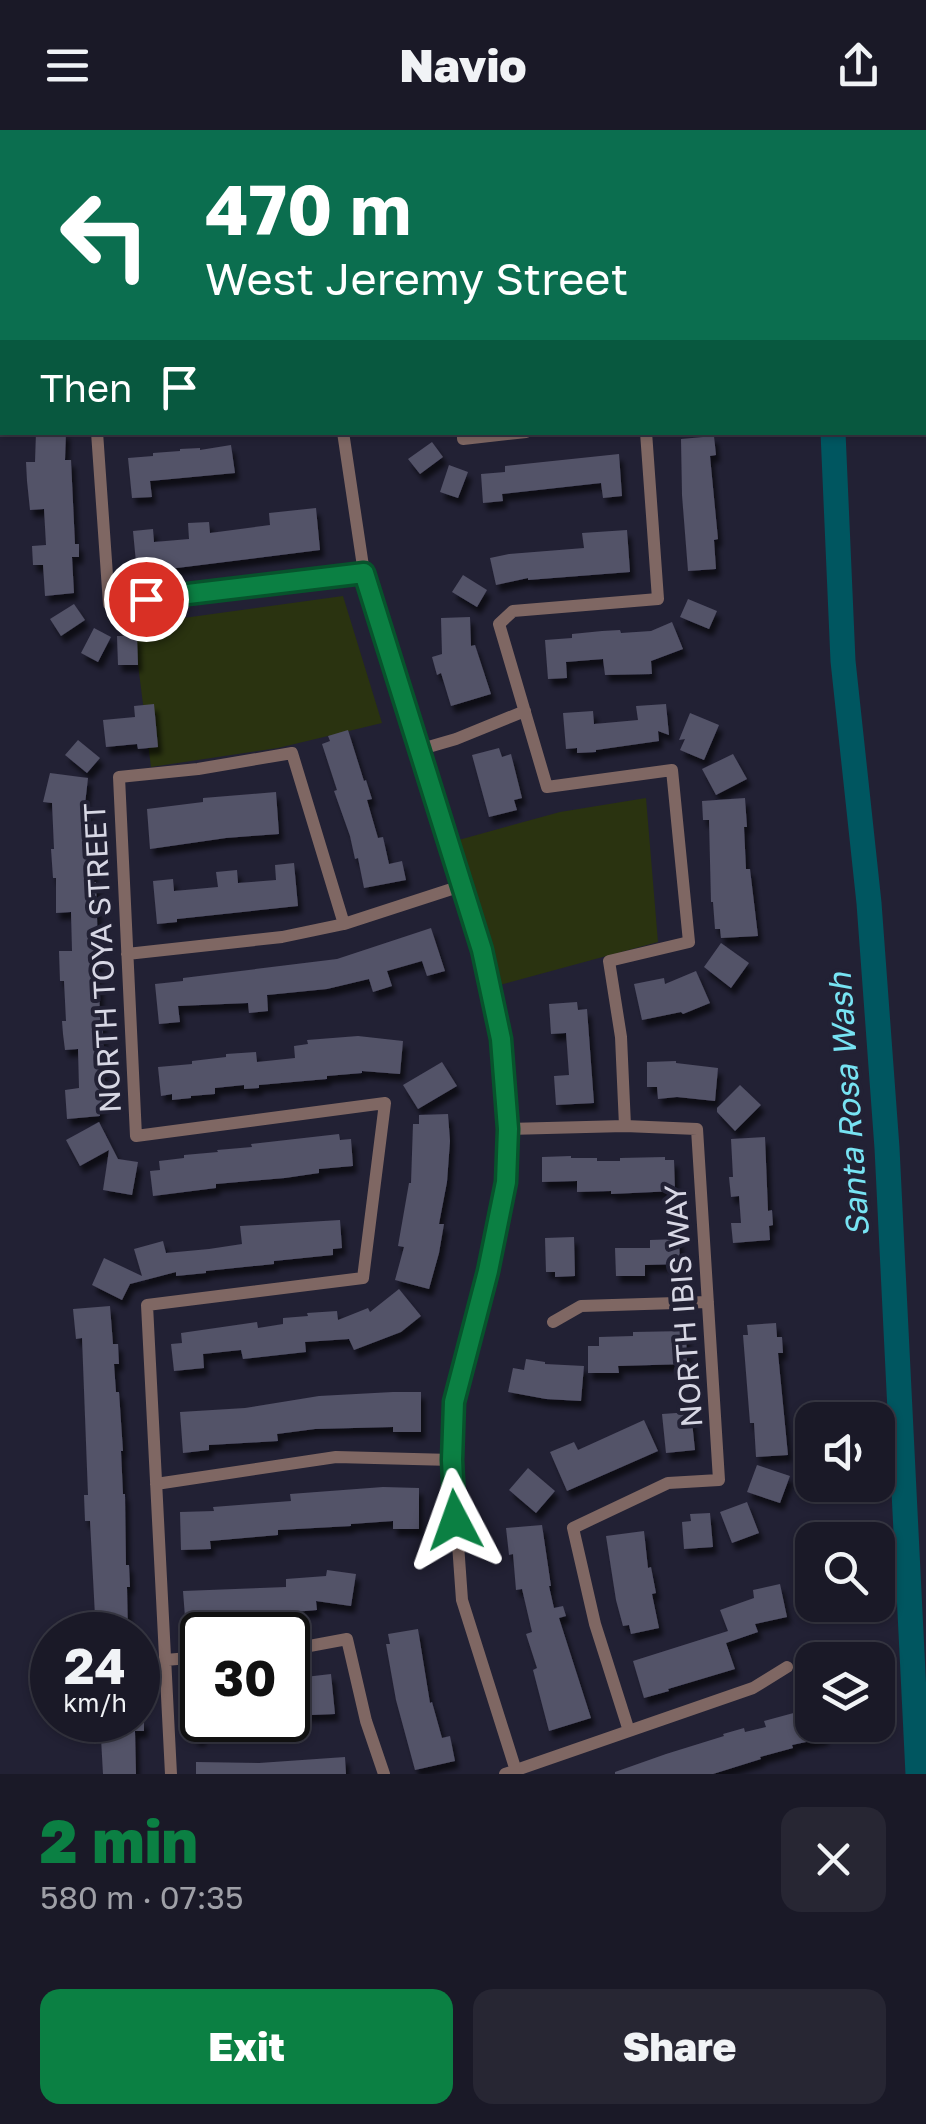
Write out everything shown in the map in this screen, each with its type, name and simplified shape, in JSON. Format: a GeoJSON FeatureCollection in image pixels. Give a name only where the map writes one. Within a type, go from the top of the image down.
{"type":"FeatureCollection","features":[{"type":"Feature","properties":{"kind":"street"},"geometry":{"type":"LineString","coordinates":[[97,435],[109,604],[364,573]]}},
{"type":"Feature","properties":{"kind":"street"},"geometry":{"type":"LineString","coordinates":[[343,435],[364,573],[482,950],[501,1039],[508,1129],[506,1182],[454,1402],[452,1460],[462,1600],[513,1773],[752,1688],[787,1667]]}},
{"type":"Feature","properties":{"kind":"street"},"geometry":{"type":"LineString","coordinates":[[508,1129],[625,1126],[621,1037],[609,961],[689,942],[672,770],[547,787],[500,624],[513,611],[658,599],[646,435]]}},
{"type":"Feature","properties":{"kind":"street"},"geometry":{"type":"LineString","coordinates":[[418,750],[525,711]]}},
{"type":"Feature","properties":{"kind":"street","name":"NORTH TOYA STREET"},"geometry":{"type":"LineString","coordinates":[[156,1484],[147,1305],[363,1278],[385,1103],[136,1136],[119,777],[292,754],[344,924]]}},
{"type":"Feature","properties":{"kind":"street"},"geometry":{"type":"LineString","coordinates":[[127,954],[282,937],[344,924],[460,886]]}},
{"type":"Feature","properties":{"kind":"street","name":"NORTH IBIS WAY"},"geometry":{"type":"LineString","coordinates":[[625,1126],[696,1129],[719,1480],[668,1483],[573,1528],[595,1624],[629,1731]]}},
{"type":"Feature","properties":{"kind":"street"},"geometry":{"type":"LineString","coordinates":[[553,1322],[581,1306],[708,1302]]}},
{"type":"Feature","properties":{"kind":"street"},"geometry":{"type":"LineString","coordinates":[[171,1774],[156,1484],[336,1457],[452,1460]]}},
{"type":"Feature","properties":{"kind":"street"},"geometry":{"type":"LineString","coordinates":[[310,1646],[347,1639],[366,1721],[384,1774]]}},
{"type":"Feature","properties":{"kind":"street"},"geometry":{"type":"LineString","coordinates":[[165,1660],[180,1659]]}},
{"type":"Feature","properties":{"kind":"green space"},"geometry":{"type":"Polygon","coordinates":[[[343,596],[382,723],[278,748],[151,767],[133,625],[343,596]]]}},
{"type":"Feature","properties":{"kind":"green space"},"geometry":{"type":"Polygon","coordinates":[[[646,798],[658,942],[496,986],[455,841],[560,812],[646,798]]]}},
{"type":"Feature","properties":{"kind":"building"},"geometry":{"type":"Polygon","coordinates":[[[36,435],[66,435],[65,460],[71,460],[75,544],[79,544],[79,557],[72,557],[74,593],[45,596],[43,565],[33,565],[32,546],[46,545],[44,509],[30,510],[26,462],[35,462],[36,435]]]}},
{"type":"Feature","properties":{"kind":"building"},"geometry":{"type":"Polygon","coordinates":[[[714,436],[716,455],[710,456],[718,539],[714,540],[716,569],[688,571],[681,439],[714,436]]]}},
{"type":"Feature","properties":{"kind":"building"},"geometry":{"type":"Polygon","coordinates":[[[432,442],[443,457],[420,474],[408,459],[432,442]]]}},
{"type":"Feature","properties":{"kind":"building"},"geometry":{"type":"Polygon","coordinates":[[[231,445],[235,473],[150,481],[152,497],[132,498],[128,458],[231,445]]]}},
{"type":"Feature","properties":{"kind":"building"},"geometry":{"type":"Polygon","coordinates":[[[619,454],[622,496],[603,498],[601,483],[502,494],[503,501],[483,503],[481,474],[505,472],[505,466],[619,454]]]}},
{"type":"Feature","properties":{"kind":"building"},"geometry":{"type":"Polygon","coordinates":[[[449,465],[468,472],[458,498],[440,492],[449,465]]]}},
{"type":"Feature","properties":{"kind":"building"},"geometry":{"type":"Polygon","coordinates":[[[316,508],[320,550],[137,573],[133,531],[153,529],[154,542],[189,539],[188,523],[209,522],[210,533],[270,525],[269,513],[316,508]]]}},
{"type":"Feature","properties":{"kind":"building"},"geometry":{"type":"Polygon","coordinates":[[[627,530],[630,572],[528,578],[496,585],[490,558],[584,548],[582,533],[627,530]]]}},
{"type":"Feature","properties":{"kind":"building"},"geometry":{"type":"Polygon","coordinates":[[[463,575],[487,590],[477,607],[452,592],[463,575]]]}},
{"type":"Feature","properties":{"kind":"building"},"geometry":{"type":"Polygon","coordinates":[[[688,599],[717,611],[709,629],[680,617],[688,599]]]}},
{"type":"Feature","properties":{"kind":"building"},"geometry":{"type":"Polygon","coordinates":[[[74,604],[85,620],[61,636],[50,619],[74,604]]]}},
{"type":"Feature","properties":{"kind":"building"},"geometry":{"type":"Polygon","coordinates":[[[470,617],[471,646],[475,645],[491,694],[451,706],[432,657],[442,654],[441,618],[470,617]]]}},
{"type":"Feature","properties":{"kind":"building"},"geometry":{"type":"Polygon","coordinates":[[[672,622],[683,649],[651,661],[652,674],[605,675],[603,659],[566,662],[567,678],[548,679],[545,640],[602,631],[651,631],[672,622]]]}},
{"type":"Feature","properties":{"kind":"building"},"geometry":{"type":"Polygon","coordinates":[[[94,628],[111,637],[98,662],[81,653],[94,628]]]}},
{"type":"Feature","properties":{"kind":"building"},"geometry":{"type":"Polygon","coordinates":[[[117,636],[137,636],[138,665],[118,665],[117,636]]]}},
{"type":"Feature","properties":{"kind":"building"},"geometry":{"type":"Polygon","coordinates":[[[154,704],[158,747],[106,747],[103,720],[135,717],[134,706],[154,704]]]}},
{"type":"Feature","properties":{"kind":"building"},"geometry":{"type":"Polygon","coordinates":[[[666,704],[669,735],[658,731],[659,741],[596,752],[566,749],[563,713],[593,711],[594,724],[638,720],[636,706],[666,704]]]}},
{"type":"Feature","properties":{"kind":"building"},"geometry":{"type":"Polygon","coordinates":[[[690,713],[719,725],[704,760],[680,750],[685,739],[679,740],[690,713]]]}},
{"type":"Feature","properties":{"kind":"building"},"geometry":{"type":"Polygon","coordinates":[[[348,730],[372,799],[367,800],[378,838],[383,837],[389,864],[402,861],[406,880],[364,888],[322,744],[330,741],[328,736],[348,730]]]}},
{"type":"Feature","properties":{"kind":"building"},"geometry":{"type":"Polygon","coordinates":[[[78,740],[100,758],[87,773],[65,755],[78,740]]]}},
{"type":"Feature","properties":{"kind":"building"},"geometry":{"type":"Polygon","coordinates":[[[499,748],[502,757],[511,754],[522,798],[514,800],[517,810],[489,817],[472,755],[499,748]]]}},
{"type":"Feature","properties":{"kind":"building"},"geometry":{"type":"Polygon","coordinates":[[[733,754],[747,779],[716,795],[702,769],[733,754]]]}},
{"type":"Feature","properties":{"kind":"building"},"geometry":{"type":"Polygon","coordinates":[[[50,773],[88,778],[84,813],[90,812],[96,882],[103,1038],[100,1116],[67,1119],[65,1090],[79,1088],[78,1049],[65,1050],[63,1034],[62,1021],[66,1021],[59,951],[72,951],[71,912],[56,913],[52,803],[43,802],[50,773]]]}},
{"type":"Feature","properties":{"kind":"building"},"geometry":{"type":"Polygon","coordinates":[[[276,792],[279,834],[150,849],[147,809],[203,802],[203,798],[276,792]]]}},
{"type":"Feature","properties":{"kind":"building"},"geometry":{"type":"Polygon","coordinates":[[[745,798],[746,869],[750,869],[758,936],[721,938],[720,929],[715,929],[711,902],[709,820],[703,820],[702,801],[745,798]]]}},
{"type":"Feature","properties":{"kind":"building"},"geometry":{"type":"Polygon","coordinates":[[[294,863],[298,906],[157,924],[153,881],[173,879],[174,891],[218,887],[216,872],[237,870],[238,883],[276,880],[275,865],[294,863]]]}},
{"type":"Feature","properties":{"kind":"building"},"geometry":{"type":"Polygon","coordinates":[[[431,928],[445,971],[427,976],[422,961],[387,971],[392,986],[373,992],[369,979],[327,989],[267,995],[268,1011],[249,1013],[248,1003],[178,1006],[180,1022],[159,1024],[155,984],[337,959],[431,928]]]}},
{"type":"Feature","properties":{"kind":"building"},"geometry":{"type":"Polygon","coordinates":[[[721,943],[749,963],[731,988],[704,967],[721,943]]]}},
{"type":"Feature","properties":{"kind":"building"},"geometry":{"type":"Polygon","coordinates":[[[696,971],[710,1003],[683,1014],[642,1020],[634,984],[664,978],[665,984],[696,971]]]}},
{"type":"Feature","properties":{"kind":"building"},"geometry":{"type":"Polygon","coordinates":[[[577,1002],[578,1010],[587,1009],[594,1103],[556,1105],[554,1076],[569,1075],[566,1033],[551,1034],[549,1004],[577,1002]]]}},
{"type":"Feature","properties":{"kind":"building"},"geometry":{"type":"Polygon","coordinates":[[[358,1036],[403,1041],[400,1074],[362,1071],[259,1088],[215,1088],[215,1094],[191,1098],[172,1100],[172,1094],[161,1096],[158,1067],[256,1052],[257,1062],[295,1058],[294,1046],[308,1044],[307,1040],[358,1036]]]}},
{"type":"Feature","properties":{"kind":"building"},"geometry":{"type":"Polygon","coordinates":[[[676,1061],[718,1068],[715,1101],[658,1099],[657,1087],[647,1087],[647,1062],[676,1061]]]}},
{"type":"Feature","properties":{"kind":"building"},"geometry":{"type":"Polygon","coordinates":[[[442,1062],[457,1086],[418,1109],[403,1085],[442,1062]]]}},
{"type":"Feature","properties":{"kind":"building"},"geometry":{"type":"Polygon","coordinates":[[[740,1085],[761,1105],[735,1131],[717,1108],[740,1085]]]}},
{"type":"Feature","properties":{"kind":"building"},"geometry":{"type":"Polygon","coordinates":[[[448,1114],[447,1182],[439,1224],[444,1224],[429,1289],[395,1280],[404,1247],[398,1246],[411,1183],[413,1124],[419,1124],[419,1115],[448,1114]]]}},
{"type":"Feature","properties":{"kind":"building"},"geometry":{"type":"Polygon","coordinates":[[[99,1122],[118,1159],[138,1162],[132,1195],[103,1190],[109,1150],[80,1166],[66,1140],[99,1122]]]}},
{"type":"Feature","properties":{"kind":"building"},"geometry":{"type":"Polygon","coordinates":[[[339,1134],[340,1140],[351,1139],[353,1166],[153,1196],[150,1171],[160,1170],[159,1161],[252,1147],[251,1144],[339,1134]]]}},
{"type":"Feature","properties":{"kind":"building"},"geometry":{"type":"Polygon","coordinates":[[[765,1137],[768,1211],[772,1210],[773,1225],[769,1226],[770,1240],[733,1243],[731,1223],[741,1223],[739,1196],[731,1197],[731,1139],[765,1137]]]}},
{"type":"Feature","properties":{"kind":"building"},"geometry":{"type":"Polygon","coordinates":[[[571,1156],[597,1161],[665,1157],[674,1160],[675,1191],[577,1192],[577,1181],[542,1182],[542,1157],[571,1156]]]}},
{"type":"Feature","properties":{"kind":"building"},"geometry":{"type":"Polygon","coordinates":[[[340,1220],[342,1248],[333,1249],[333,1255],[206,1273],[176,1276],[176,1272],[130,1284],[122,1300],[92,1285],[104,1258],[142,1276],[134,1249],[163,1241],[166,1253],[209,1249],[242,1244],[240,1226],[340,1220]]]}},
{"type":"Feature","properties":{"kind":"building"},"geometry":{"type":"Polygon","coordinates":[[[574,1237],[575,1276],[555,1277],[555,1272],[546,1272],[545,1238],[574,1237]]]}},
{"type":"Feature","properties":{"kind":"building"},"geometry":{"type":"Polygon","coordinates":[[[679,1239],[680,1264],[645,1265],[645,1276],[616,1276],[615,1248],[650,1248],[650,1240],[679,1239]]]}},
{"type":"Feature","properties":{"kind":"building"},"geometry":{"type":"Polygon","coordinates":[[[399,1289],[421,1316],[401,1332],[354,1350],[349,1339],[305,1342],[306,1352],[243,1359],[241,1350],[203,1354],[204,1368],[174,1371],[171,1344],[182,1343],[181,1333],[257,1322],[258,1328],[283,1324],[283,1318],[308,1316],[307,1313],[337,1311],[338,1320],[368,1308],[370,1312],[399,1289]]]}},
{"type":"Feature","properties":{"kind":"building"},"geometry":{"type":"Polygon","coordinates":[[[110,1306],[113,1344],[118,1344],[119,1364],[114,1364],[123,1451],[130,1587],[128,1612],[95,1612],[90,1521],[85,1521],[84,1495],[88,1495],[82,1338],[76,1339],[73,1309],[110,1306]]]}},
{"type":"Feature","properties":{"kind":"building"},"geometry":{"type":"Polygon","coordinates":[[[776,1323],[777,1337],[782,1337],[783,1353],[778,1353],[788,1455],[756,1457],[743,1335],[748,1335],[747,1325],[776,1323]]]}},
{"type":"Feature","properties":{"kind":"building"},"geometry":{"type":"Polygon","coordinates":[[[686,1331],[687,1364],[618,1366],[619,1373],[588,1373],[588,1346],[599,1346],[599,1337],[686,1331]]]}},
{"type":"Feature","properties":{"kind":"building"},"geometry":{"type":"Polygon","coordinates":[[[526,1359],[584,1366],[581,1401],[508,1392],[513,1368],[524,1370],[526,1359]]]}},
{"type":"Feature","properties":{"kind":"building"},"geometry":{"type":"Polygon","coordinates":[[[421,1392],[421,1432],[393,1432],[393,1427],[315,1429],[277,1434],[278,1441],[209,1445],[209,1450],[183,1453],[180,1412],[421,1392]]]}},
{"type":"Feature","properties":{"kind":"building"},"geometry":{"type":"Polygon","coordinates":[[[691,1412],[695,1450],[666,1453],[662,1414],[691,1412]]]}},
{"type":"Feature","properties":{"kind":"building"},"geometry":{"type":"Polygon","coordinates":[[[644,1420],[658,1451],[567,1491],[550,1452],[574,1442],[578,1450],[644,1420]]]}},
{"type":"Feature","properties":{"kind":"building"},"geometry":{"type":"Polygon","coordinates":[[[757,1465],[790,1476],[780,1503],[747,1492],[757,1465]]]}},
{"type":"Feature","properties":{"kind":"building"},"geometry":{"type":"Polygon","coordinates":[[[528,1468],[555,1491],[536,1513],[509,1490],[528,1468]]]}},
{"type":"Feature","properties":{"kind":"building"},"geometry":{"type":"Polygon","coordinates":[[[419,1488],[419,1529],[393,1529],[393,1521],[278,1530],[278,1535],[210,1541],[211,1549],[181,1550],[180,1512],[291,1501],[290,1494],[419,1488]]]}},
{"type":"Feature","properties":{"kind":"building"},"geometry":{"type":"Polygon","coordinates":[[[747,1502],[759,1533],[732,1543],[720,1512],[747,1502]]]}},
{"type":"Feature","properties":{"kind":"building"},"geometry":{"type":"Polygon","coordinates":[[[710,1513],[713,1547],[684,1549],[682,1522],[691,1521],[690,1514],[710,1513]]]}},
{"type":"Feature","properties":{"kind":"building"},"geometry":{"type":"Polygon","coordinates":[[[542,1525],[554,1608],[563,1606],[566,1616],[559,1618],[591,1718],[549,1731],[526,1634],[532,1632],[522,1589],[516,1590],[506,1528],[542,1525]]]}},
{"type":"Feature","properties":{"kind":"building"},"geometry":{"type":"Polygon","coordinates":[[[644,1531],[659,1628],[631,1634],[629,1625],[623,1626],[616,1600],[606,1536],[644,1531]]]}},
{"type":"Feature","properties":{"kind":"building"},"geometry":{"type":"Polygon","coordinates":[[[327,1570],[356,1574],[351,1606],[316,1601],[317,1610],[294,1612],[185,1612],[183,1591],[286,1587],[286,1579],[326,1576],[327,1570]]]}},
{"type":"Feature","properties":{"kind":"building"},"geometry":{"type":"Polygon","coordinates":[[[780,1584],[787,1617],[755,1624],[758,1632],[726,1643],[735,1669],[644,1698],[633,1661],[728,1631],[720,1610],[754,1598],[753,1590],[780,1584]]]}},
{"type":"Feature","properties":{"kind":"building"},"geometry":{"type":"Polygon","coordinates":[[[418,1629],[430,1703],[442,1738],[450,1736],[455,1761],[415,1770],[386,1644],[390,1644],[388,1634],[418,1629]]]}},
{"type":"Feature","properties":{"kind":"building"},"geometry":{"type":"Polygon","coordinates":[[[331,1674],[335,1714],[310,1715],[310,1676],[331,1674]]]}},
{"type":"Feature","properties":{"kind":"building"},"geometry":{"type":"Polygon","coordinates":[[[795,1713],[795,1742],[806,1742],[713,1774],[615,1774],[723,1734],[766,1727],[764,1721],[795,1713]]]}},
{"type":"Feature","properties":{"kind":"building"},"geometry":{"type":"Polygon","coordinates":[[[101,1742],[135,1742],[136,1774],[103,1774],[101,1742]]]}},
{"type":"Feature","properties":{"kind":"building"},"geometry":{"type":"Polygon","coordinates":[[[345,1757],[346,1774],[196,1774],[196,1762],[259,1763],[345,1757]]]}},
{"type":"Feature","properties":{"kind":"waterway","name":"Santa Rosa Wash"},"geometry":{"type":"LineString","coordinates":[[833,435],[843,661],[869,903],[887,1148],[918,1774]]}},
{"type":"Feature","properties":{"kind":"route"},"geometry":{"type":"LineString","coordinates":[[146,599],[364,573],[482,950],[501,1039],[508,1129],[506,1182],[454,1402],[455,1520]]}}]}
